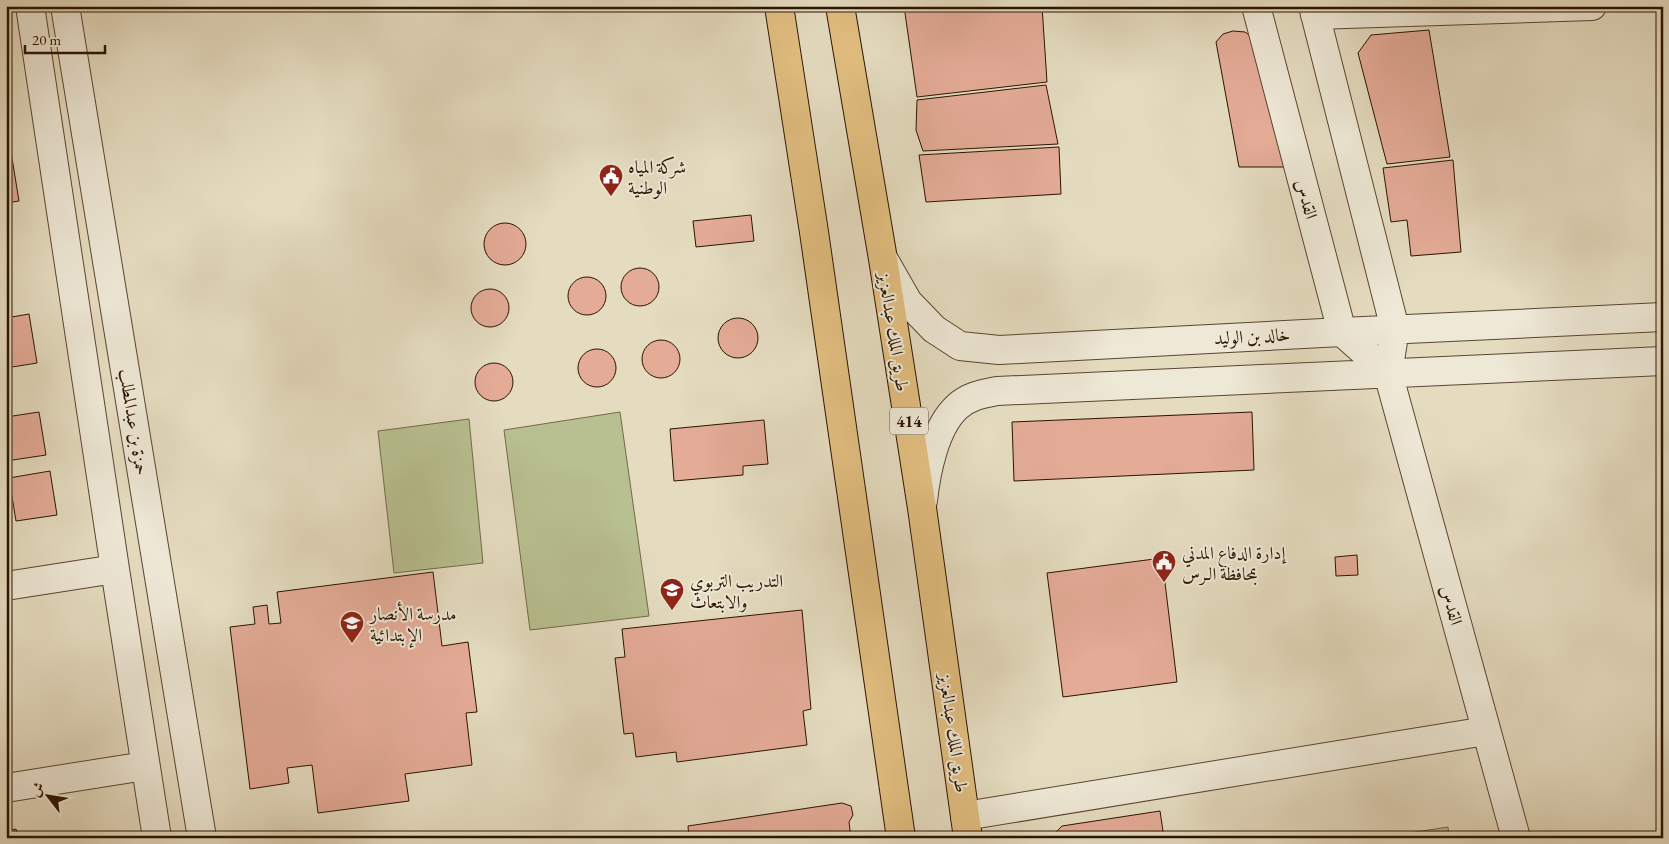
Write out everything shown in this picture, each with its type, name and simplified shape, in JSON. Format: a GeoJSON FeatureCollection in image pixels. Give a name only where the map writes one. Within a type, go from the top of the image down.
{"type":"FeatureCollection","features":[{"type":"Feature","properties":{"kind":"highway"},"geometry":{"type":"LineString","coordinates":[[779,6],[817,252],[901,838]]}},
{"type":"Feature","properties":{"kind":"highway","name":"طريق الملك عبدالعزيز"},"geometry":{"type":"LineString","coordinates":[[840,6],[883,259],[922,508],[967,827]]}},
{"type":"Feature","properties":{"kind":"street"},"geometry":{"type":"LineString","coordinates":[[30,6],[114,570],[157,838]]}},
{"type":"Feature","properties":{"kind":"street","name":"حمزة بن عبدالمطلب"},"geometry":{"type":"LineString","coordinates":[[65,6],[202,838]]}},
{"type":"Feature","properties":{"kind":"street","name":"القدس"},"geometry":{"type":"LineString","coordinates":[[1256,6],[1342,332]]}},
{"type":"Feature","properties":{"kind":"street"},"geometry":{"type":"LineString","coordinates":[[1314,11],[1592,6]]}},
{"type":"Feature","properties":{"kind":"street","name":"القدس"},"geometry":{"type":"LineString","coordinates":[[1314,11],[1394,329],[1388,373],[1516,838]]}},
{"type":"Feature","properties":{"kind":"street","name":"خالد بن الوليد"},"geometry":{"type":"LineString","coordinates":[[883,259],[908,302],[934,329],[960,346],[999,350],[1663,317]]}},
{"type":"Feature","properties":{"kind":"street"},"geometry":{"type":"LineString","coordinates":[[1342,332],[1388,373]]}},
{"type":"Feature","properties":{"kind":"street"},"geometry":{"type":"LineString","coordinates":[[922,508],[925,480],[933,450],[944,424],[957,407],[976,395],[997,391],[1663,361]]}},
{"type":"Feature","properties":{"kind":"street"},"geometry":{"type":"LineString","coordinates":[[6,586],[114,570]]}},
{"type":"Feature","properties":{"kind":"street"},"geometry":{"type":"LineString","coordinates":[[967,827],[1486,731]]}},
{"type":"Feature","properties":{"kind":"street"},"geometry":{"type":"LineString","coordinates":[[6,788],[145,766]]}},
{"type":"Feature","properties":{"kind":"green space"},"geometry":{"type":"Polygon","coordinates":[[[620,412],[649,616],[530,630],[504,430],[620,412]]]}},
{"type":"Feature","properties":{"kind":"green space"},"geometry":{"type":"Polygon","coordinates":[[[469,419],[483,563],[394,573],[378,431],[469,419]]]}},
{"type":"Feature","properties":{"kind":"green space"},"geometry":{"type":"Polygon","coordinates":[[[1448,827],[1449,838],[1376,838],[1448,827]]]}},
{"type":"Feature","properties":{"kind":"building"},"geometry":{"type":"Polygon","coordinates":[[[904,6],[1042,6],[1047,82],[917,97],[904,6]]]}},
{"type":"Feature","properties":{"kind":"building"},"geometry":{"type":"Polygon","coordinates":[[[1429,30],[1450,157],[1387,164],[1358,53],[1371,35],[1429,30]]]}},
{"type":"Feature","properties":{"kind":"building"},"geometry":{"type":"Polygon","coordinates":[[[1233,31],[1245,32],[1259,42],[1290,167],[1239,167],[1216,42],[1223,34],[1233,31]]]}},
{"type":"Feature","properties":{"kind":"building"},"geometry":{"type":"Polygon","coordinates":[[[1046,85],[1058,144],[923,151],[916,130],[917,100],[1046,85]]]}},
{"type":"Feature","properties":{"kind":"building"},"geometry":{"type":"Polygon","coordinates":[[[1059,147],[1061,194],[926,202],[919,155],[1059,147]]]}},
{"type":"Feature","properties":{"kind":"building"},"geometry":{"type":"Polygon","coordinates":[[[11,152],[19,201],[6,203],[6,153],[11,152]]]}},
{"type":"Feature","properties":{"kind":"building"},"geometry":{"type":"Polygon","coordinates":[[[1453,160],[1461,252],[1411,256],[1407,220],[1391,222],[1383,168],[1453,160]]]}},
{"type":"Feature","properties":{"kind":"building"},"geometry":{"type":"Polygon","coordinates":[[[751,215],[754,241],[696,247],[693,221],[751,215]]]}},
{"type":"Feature","properties":{"kind":"building"},"geometry":{"type":"Polygon","coordinates":[[[509,223],[517,226],[523,232],[526,244],[523,256],[517,262],[501,265],[493,262],[487,256],[484,240],[487,232],[493,226],[509,223]]]}},
{"type":"Feature","properties":{"kind":"building"},"geometry":{"type":"Polygon","coordinates":[[[640,268],[654,273],[659,287],[654,301],[640,306],[626,301],[621,287],[626,273],[640,268]]]}},
{"type":"Feature","properties":{"kind":"building"},"geometry":{"type":"Polygon","coordinates":[[[587,277],[601,282],[606,296],[601,310],[587,315],[573,310],[568,296],[573,282],[587,277]]]}},
{"type":"Feature","properties":{"kind":"building"},"geometry":{"type":"Polygon","coordinates":[[[490,289],[504,294],[509,308],[504,322],[490,327],[476,322],[471,308],[476,294],[490,289]]]}},
{"type":"Feature","properties":{"kind":"building"},"geometry":{"type":"Polygon","coordinates":[[[29,314],[37,363],[6,368],[6,318],[29,314]]]}},
{"type":"Feature","properties":{"kind":"building"},"geometry":{"type":"Polygon","coordinates":[[[738,318],[752,324],[758,338],[752,352],[738,358],[724,352],[718,338],[724,324],[738,318]]]}},
{"type":"Feature","properties":{"kind":"building"},"geometry":{"type":"Polygon","coordinates":[[[661,340],[675,345],[680,359],[675,373],[661,378],[647,373],[642,359],[647,345],[661,340]]]}},
{"type":"Feature","properties":{"kind":"building"},"geometry":{"type":"Polygon","coordinates":[[[597,349],[611,354],[616,368],[611,382],[597,387],[583,382],[578,368],[583,354],[597,349]]]}},
{"type":"Feature","properties":{"kind":"building"},"geometry":{"type":"Polygon","coordinates":[[[494,363],[508,368],[513,382],[508,396],[494,401],[480,396],[475,382],[480,368],[494,363]]]}},
{"type":"Feature","properties":{"kind":"building"},"geometry":{"type":"Polygon","coordinates":[[[39,412],[46,455],[6,461],[6,417],[39,412]]]}},
{"type":"Feature","properties":{"kind":"building"},"geometry":{"type":"Polygon","coordinates":[[[1252,412],[1254,470],[1014,481],[1012,422],[1252,412]]]}},
{"type":"Feature","properties":{"kind":"building"},"geometry":{"type":"Polygon","coordinates":[[[764,420],[768,464],[743,466],[743,475],[674,481],[670,429],[764,420]]]}},
{"type":"Feature","properties":{"kind":"building"},"geometry":{"type":"Polygon","coordinates":[[[50,471],[57,515],[16,521],[9,478],[50,471]]]}},
{"type":"Feature","properties":{"kind":"building"},"geometry":{"type":"Polygon","coordinates":[[[1357,555],[1358,575],[1336,576],[1335,557],[1357,555]]]}},
{"type":"Feature","properties":{"kind":"building"},"geometry":{"type":"Polygon","coordinates":[[[1162,558],[1177,682],[1063,697],[1047,573],[1162,558]]]}},
{"type":"Feature","properties":{"kind":"building"},"geometry":{"type":"Polygon","coordinates":[[[433,572],[442,646],[468,642],[477,712],[466,713],[472,765],[405,774],[409,801],[318,813],[312,765],[287,768],[289,783],[250,789],[230,627],[255,624],[253,607],[267,605],[269,624],[281,623],[277,592],[433,572]]]}},
{"type":"Feature","properties":{"kind":"building"},"geometry":{"type":"Polygon","coordinates":[[[802,610],[811,709],[803,711],[807,745],[677,762],[676,752],[636,757],[633,733],[624,734],[615,658],[625,657],[622,629],[802,610]]]}},
{"type":"Feature","properties":{"kind":"building"},"geometry":{"type":"Polygon","coordinates":[[[842,803],[851,806],[853,815],[849,822],[851,838],[689,838],[688,826],[842,803]]]}},
{"type":"Feature","properties":{"kind":"building"},"geometry":{"type":"Polygon","coordinates":[[[1160,811],[1164,838],[1050,838],[1062,826],[1160,811]]]}},
{"type":"Feature","properties":{"kind":"building"},"geometry":{"type":"Polygon","coordinates":[[[16,829],[18,838],[6,838],[6,831],[16,829]]]}},
{"type":"Feature","properties":{"kind":"place","name":"شركة المياه الوطنية"},"geometry":{"type":"Point","coordinates":[611,197]}},
{"type":"Feature","properties":{"kind":"place","name":"إدارة الدفاع المدني بمحافظة الـرس"},"geometry":{"type":"Point","coordinates":[1164,583]}},
{"type":"Feature","properties":{"kind":"place","name":"التدريب التربوي والابتعاث"},"geometry":{"type":"Point","coordinates":[672,611]}},
{"type":"Feature","properties":{"kind":"place","name":"مدرسة الأنصار الإبتدائية"},"geometry":{"type":"Point","coordinates":[352,644]}}]}
